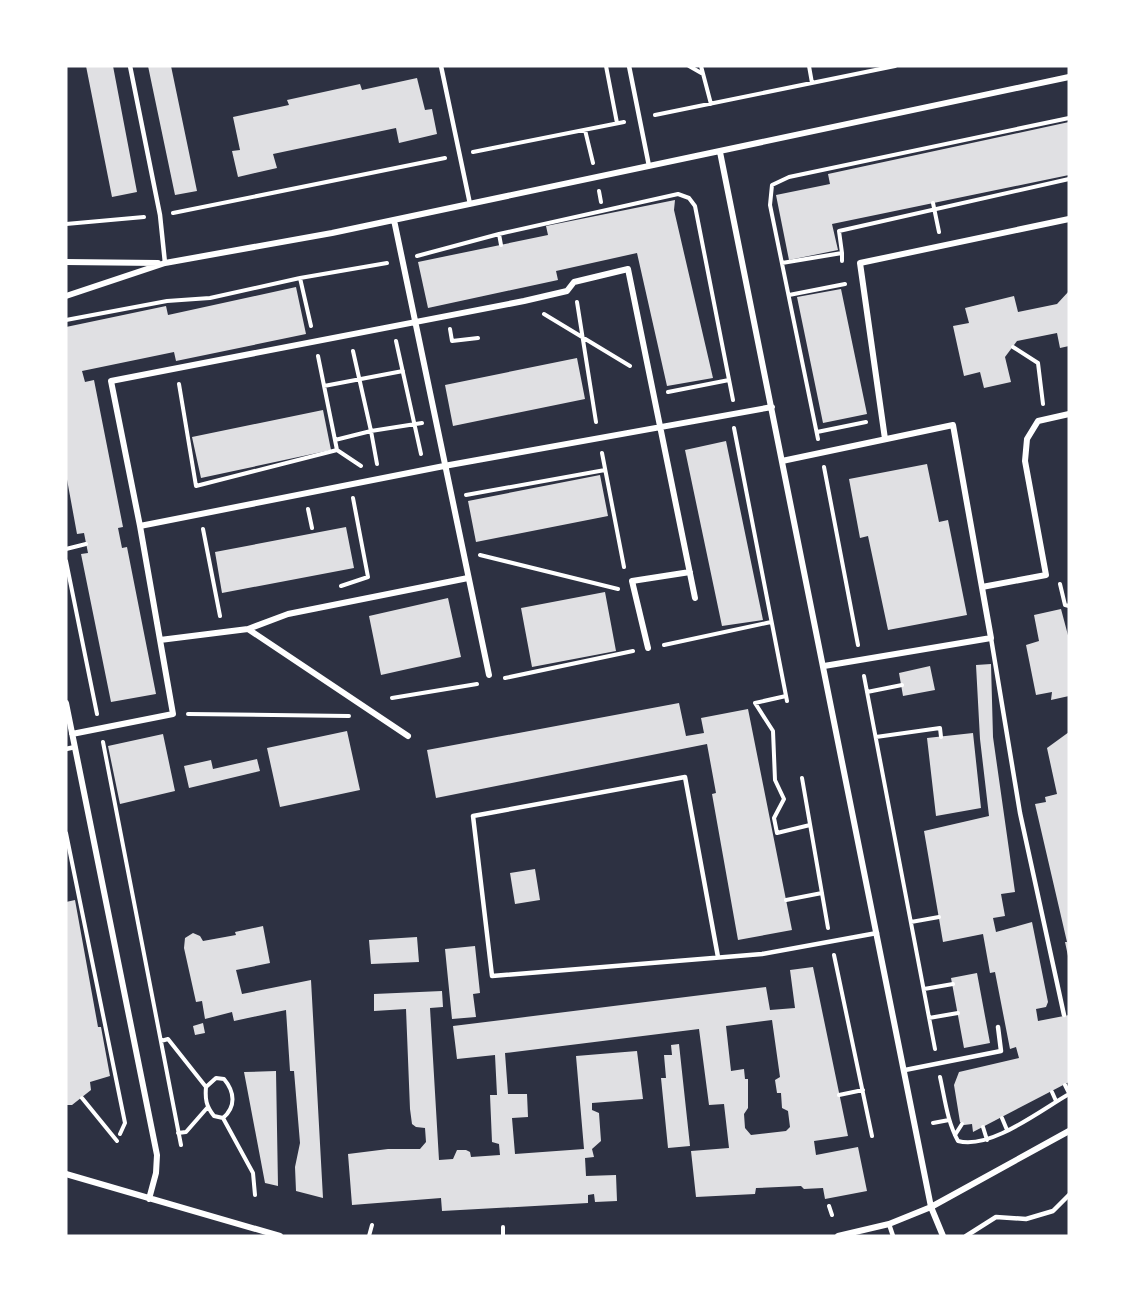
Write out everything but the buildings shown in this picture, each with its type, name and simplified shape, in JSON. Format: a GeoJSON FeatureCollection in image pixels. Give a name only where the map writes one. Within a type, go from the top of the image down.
{"type":"FeatureCollection","features":[{"type":"Feature","properties":{"kind":"street"},"geometry":{"type":"LineString","coordinates":[[66,296],[165,263],[394,220],[1069,77]]}},
{"type":"Feature","properties":{"kind":"street"},"geometry":{"type":"LineString","coordinates":[[720,152],[931,1207],[943,1236]]}},
{"type":"Feature","properties":{"kind":"street"},"geometry":{"type":"LineString","coordinates":[[885,439],[860,263],[1069,219]]}},
{"type":"Feature","properties":{"kind":"street"},"geometry":{"type":"LineString","coordinates":[[394,220],[462,551],[491,678]]}},
{"type":"Feature","properties":{"kind":"street"},"geometry":{"type":"LineString","coordinates":[[66,262],[165,263]]}},
{"type":"Feature","properties":{"kind":"street"},"geometry":{"type":"LineString","coordinates":[[72,734],[173,714],[140,526],[111,381],[415,324],[524,301],[567,291],[574,282],[628,269],[695,598]]}},
{"type":"Feature","properties":{"kind":"street"},"geometry":{"type":"LineString","coordinates":[[140,526],[444,466],[772,408]]}},
{"type":"Feature","properties":{"kind":"street"},"geometry":{"type":"LineString","coordinates":[[982,587],[1046,575],[1026,461],[1027,439],[1038,421],[1069,414]]}},
{"type":"Feature","properties":{"kind":"street"},"geometry":{"type":"LineString","coordinates":[[782,461],[953,425],[992,638],[860,658],[824,666]]}},
{"type":"Feature","properties":{"kind":"street"},"geometry":{"type":"LineString","coordinates":[[648,648],[632,581],[690,572]]}},
{"type":"Feature","properties":{"kind":"street"},"geometry":{"type":"LineString","coordinates":[[160,640],[248,629],[288,614],[468,578]]}},
{"type":"Feature","properties":{"kind":"street"},"geometry":{"type":"LineString","coordinates":[[248,629],[408,736]]}},
{"type":"Feature","properties":{"kind":"street"},"geometry":{"type":"LineString","coordinates":[[66,703],[157,1155],[156,1173],[149,1198]]}},
{"type":"Feature","properties":{"kind":"street"},"geometry":{"type":"LineString","coordinates":[[838,1236],[889,1224],[931,1207],[1069,1131]]}},
{"type":"Feature","properties":{"kind":"street"},"geometry":{"type":"LineString","coordinates":[[66,1174],[280,1236]]}},
{"type":"Feature","properties":{"kind":"lane"},"geometry":{"type":"LineString","coordinates":[[130,66],[160,215],[165,263]]}},
{"type":"Feature","properties":{"kind":"lane"},"geometry":{"type":"LineString","coordinates":[[441,66],[470,204]]}},
{"type":"Feature","properties":{"kind":"lane"},"geometry":{"type":"LineString","coordinates":[[629,66],[650,166]]}},
{"type":"Feature","properties":{"kind":"lane"},"geometry":{"type":"LineString","coordinates":[[992,638],[1020,813],[1064,1015]]}},
{"type":"Feature","properties":{"kind":"lane"},"geometry":{"type":"LineString","coordinates":[[66,749],[75,747]]}},
{"type":"Feature","properties":{"kind":"lane"},"geometry":{"type":"LineString","coordinates":[[718,957],[685,777],[472,816],[492,976],[762,954],[877,933]]}},
{"type":"Feature","properties":{"kind":"lane"},"geometry":{"type":"LineString","coordinates":[[905,1070],[1001,1051],[998,1027]]}},
{"type":"Feature","properties":{"kind":"lane"},"geometry":{"type":"LineString","coordinates":[[966,1236],[996,1217],[1026,1219],[1053,1211],[1069,1195]]}},
{"type":"Feature","properties":{"kind":"lane"},"geometry":{"type":"LineString","coordinates":[[889,1224],[893,1236]]}},
{"type":"Feature","properties":{"kind":"path"},"geometry":{"type":"LineString","coordinates":[[606,66],[617,123]]}},
{"type":"Feature","properties":{"kind":"path"},"geometry":{"type":"LineString","coordinates":[[689,66],[703,75]]}},
{"type":"Feature","properties":{"kind":"path"},"geometry":{"type":"LineString","coordinates":[[701,66],[711,104]]}},
{"type":"Feature","properties":{"kind":"path"},"geometry":{"type":"LineString","coordinates":[[809,66],[812,83]]}},
{"type":"Feature","properties":{"kind":"path"},"geometry":{"type":"LineString","coordinates":[[866,66],[867,72]]}},
{"type":"Feature","properties":{"kind":"path"},"geometry":{"type":"LineString","coordinates":[[652,116],[895,66]]}},
{"type":"Feature","properties":{"kind":"path"},"geometry":{"type":"LineString","coordinates":[[1065,1084],[1069,1093],[987,1140],[970,1144],[958,1141],[949,1120],[817,432],[770,205],[772,185],[789,177],[1069,118]]}},
{"type":"Feature","properties":{"kind":"path"},"geometry":{"type":"LineString","coordinates":[[66,224],[160,215],[628,121]]}},
{"type":"Feature","properties":{"kind":"path"},"geometry":{"type":"LineString","coordinates":[[585,130],[590,152]]}},
{"type":"Feature","properties":{"kind":"path"},"geometry":{"type":"LineString","coordinates":[[843,263],[839,231],[1069,179]]}},
{"type":"Feature","properties":{"kind":"path"},"geometry":{"type":"LineString","coordinates":[[66,320],[167,302],[210,298],[300,278],[402,261],[499,234],[678,194],[689,198],[695,206],[729,380],[734,414],[734,436],[787,698],[755,703],[773,730],[775,780],[784,799],[774,818],[777,833],[810,825]]}},
{"type":"Feature","properties":{"kind":"path"},"geometry":{"type":"LineString","coordinates":[[933,203],[942,245]]}},
{"type":"Feature","properties":{"kind":"path"},"geometry":{"type":"LineString","coordinates":[[499,234],[501,245]]}},
{"type":"Feature","properties":{"kind":"path"},"geometry":{"type":"LineString","coordinates":[[782,263],[842,253]]}},
{"type":"Feature","properties":{"kind":"path"},"geometry":{"type":"LineString","coordinates":[[844,273],[847,294]]}},
{"type":"Feature","properties":{"kind":"path"},"geometry":{"type":"LineString","coordinates":[[300,278],[313,335]]}},
{"type":"Feature","properties":{"kind":"path"},"geometry":{"type":"LineString","coordinates":[[574,282],[599,438],[626,575]]}},
{"type":"Feature","properties":{"kind":"path"},"geometry":{"type":"LineString","coordinates":[[789,295],[844,282]]}},
{"type":"Feature","properties":{"kind":"path"},"geometry":{"type":"LineString","coordinates":[[524,301],[651,379]]}},
{"type":"Feature","properties":{"kind":"path"},"geometry":{"type":"LineString","coordinates":[[393,328],[424,470]]}},
{"type":"Feature","properties":{"kind":"path"},"geometry":{"type":"LineString","coordinates":[[350,336],[380,478]]}},
{"type":"Feature","properties":{"kind":"path"},"geometry":{"type":"LineString","coordinates":[[316,342],[336,450]]}},
{"type":"Feature","properties":{"kind":"path"},"geometry":{"type":"LineString","coordinates":[[1012,347],[1038,363],[1045,419]]}},
{"type":"Feature","properties":{"kind":"path"},"geometry":{"type":"LineString","coordinates":[[177,369],[222,632]]}},
{"type":"Feature","properties":{"kind":"path"},"geometry":{"type":"LineString","coordinates":[[324,386],[403,372]]}},
{"type":"Feature","properties":{"kind":"path"},"geometry":{"type":"LineString","coordinates":[[660,394],[729,380]]}},
{"type":"Feature","properties":{"kind":"path"},"geometry":{"type":"LineString","coordinates":[[817,432],[871,421]]}},
{"type":"Feature","properties":{"kind":"path"},"geometry":{"type":"LineString","coordinates":[[335,440],[371,431],[435,422]]}},
{"type":"Feature","properties":{"kind":"path"},"geometry":{"type":"LineString","coordinates":[[196,486],[336,450],[380,478]]}},
{"type":"Feature","properties":{"kind":"path"},"geometry":{"type":"LineString","coordinates":[[456,497],[605,470]]}},
{"type":"Feature","properties":{"kind":"path"},"geometry":{"type":"LineString","coordinates":[[316,609],[344,583],[368,577],[351,484]]}},
{"type":"Feature","properties":{"kind":"path"},"geometry":{"type":"LineString","coordinates":[[66,549],[86,544]]}},
{"type":"Feature","properties":{"kind":"path"},"geometry":{"type":"LineString","coordinates":[[462,551],[618,589],[621,600]]}},
{"type":"Feature","properties":{"kind":"path"},"geometry":{"type":"LineString","coordinates":[[66,561],[101,729],[181,1145]]}},
{"type":"Feature","properties":{"kind":"path"},"geometry":{"type":"LineString","coordinates":[[1060,584],[1065,605],[1069,606]]}},
{"type":"Feature","properties":{"kind":"path"},"geometry":{"type":"LineString","coordinates":[[491,678],[771,622]]}},
{"type":"Feature","properties":{"kind":"path"},"geometry":{"type":"LineString","coordinates":[[392,698],[482,683]]}},
{"type":"Feature","properties":{"kind":"path"},"geometry":{"type":"LineString","coordinates":[[867,692],[902,685]]}},
{"type":"Feature","properties":{"kind":"path"},"geometry":{"type":"LineString","coordinates":[[173,714],[380,717]]}},
{"type":"Feature","properties":{"kind":"path"},"geometry":{"type":"LineString","coordinates":[[875,737],[940,728],[941,737]]}},
{"type":"Feature","properties":{"kind":"path"},"geometry":{"type":"LineString","coordinates":[[66,833],[125,1123],[120,1134]]}},
{"type":"Feature","properties":{"kind":"path"},"geometry":{"type":"LineString","coordinates":[[786,900],[822,893]]}},
{"type":"Feature","properties":{"kind":"path"},"geometry":{"type":"LineString","coordinates":[[911,922],[939,917]]}},
{"type":"Feature","properties":{"kind":"path"},"geometry":{"type":"LineString","coordinates":[[924,989],[953,984]]}},
{"type":"Feature","properties":{"kind":"path"},"geometry":{"type":"LineString","coordinates":[[929,1018],[958,1013]]}},
{"type":"Feature","properties":{"kind":"path"},"geometry":{"type":"LineString","coordinates":[[160,1041],[168,1039],[206,1087],[207,1108],[214,1116],[223,1118],[253,1173],[255,1195]]}},
{"type":"Feature","properties":{"kind":"path"},"geometry":{"type":"LineString","coordinates":[[206,1087],[216,1078],[224,1079],[230,1086],[233,1101],[223,1118]]}},
{"type":"Feature","properties":{"kind":"path"},"geometry":{"type":"LineString","coordinates":[[839,1095],[863,1090]]}},
{"type":"Feature","properties":{"kind":"path"},"geometry":{"type":"LineString","coordinates":[[1052,1092],[1056,1101]]}},
{"type":"Feature","properties":{"kind":"path"},"geometry":{"type":"LineString","coordinates":[[82,1098],[117,1141]]}},
{"type":"Feature","properties":{"kind":"path"},"geometry":{"type":"LineString","coordinates":[[178,1133],[186,1132],[207,1108]]}},
{"type":"Feature","properties":{"kind":"path"},"geometry":{"type":"LineString","coordinates":[[1002,1118],[1007,1130]]}},
{"type":"Feature","properties":{"kind":"path"},"geometry":{"type":"LineString","coordinates":[[933,1123],[949,1120]]}},
{"type":"Feature","properties":{"kind":"path"},"geometry":{"type":"LineString","coordinates":[[955,1135],[962,1124]]}},
{"type":"Feature","properties":{"kind":"path"},"geometry":{"type":"LineString","coordinates":[[983,1127],[987,1140]]}},
{"type":"Feature","properties":{"kind":"path"},"geometry":{"type":"LineString","coordinates":[[829,1206],[832,1215]]}},
{"type":"Feature","properties":{"kind":"path"},"geometry":{"type":"LineString","coordinates":[[369,1236],[372,1225]]}},
{"type":"Feature","properties":{"kind":"path"},"geometry":{"type":"LineString","coordinates":[[503,1227],[503,1236]]}}]}
